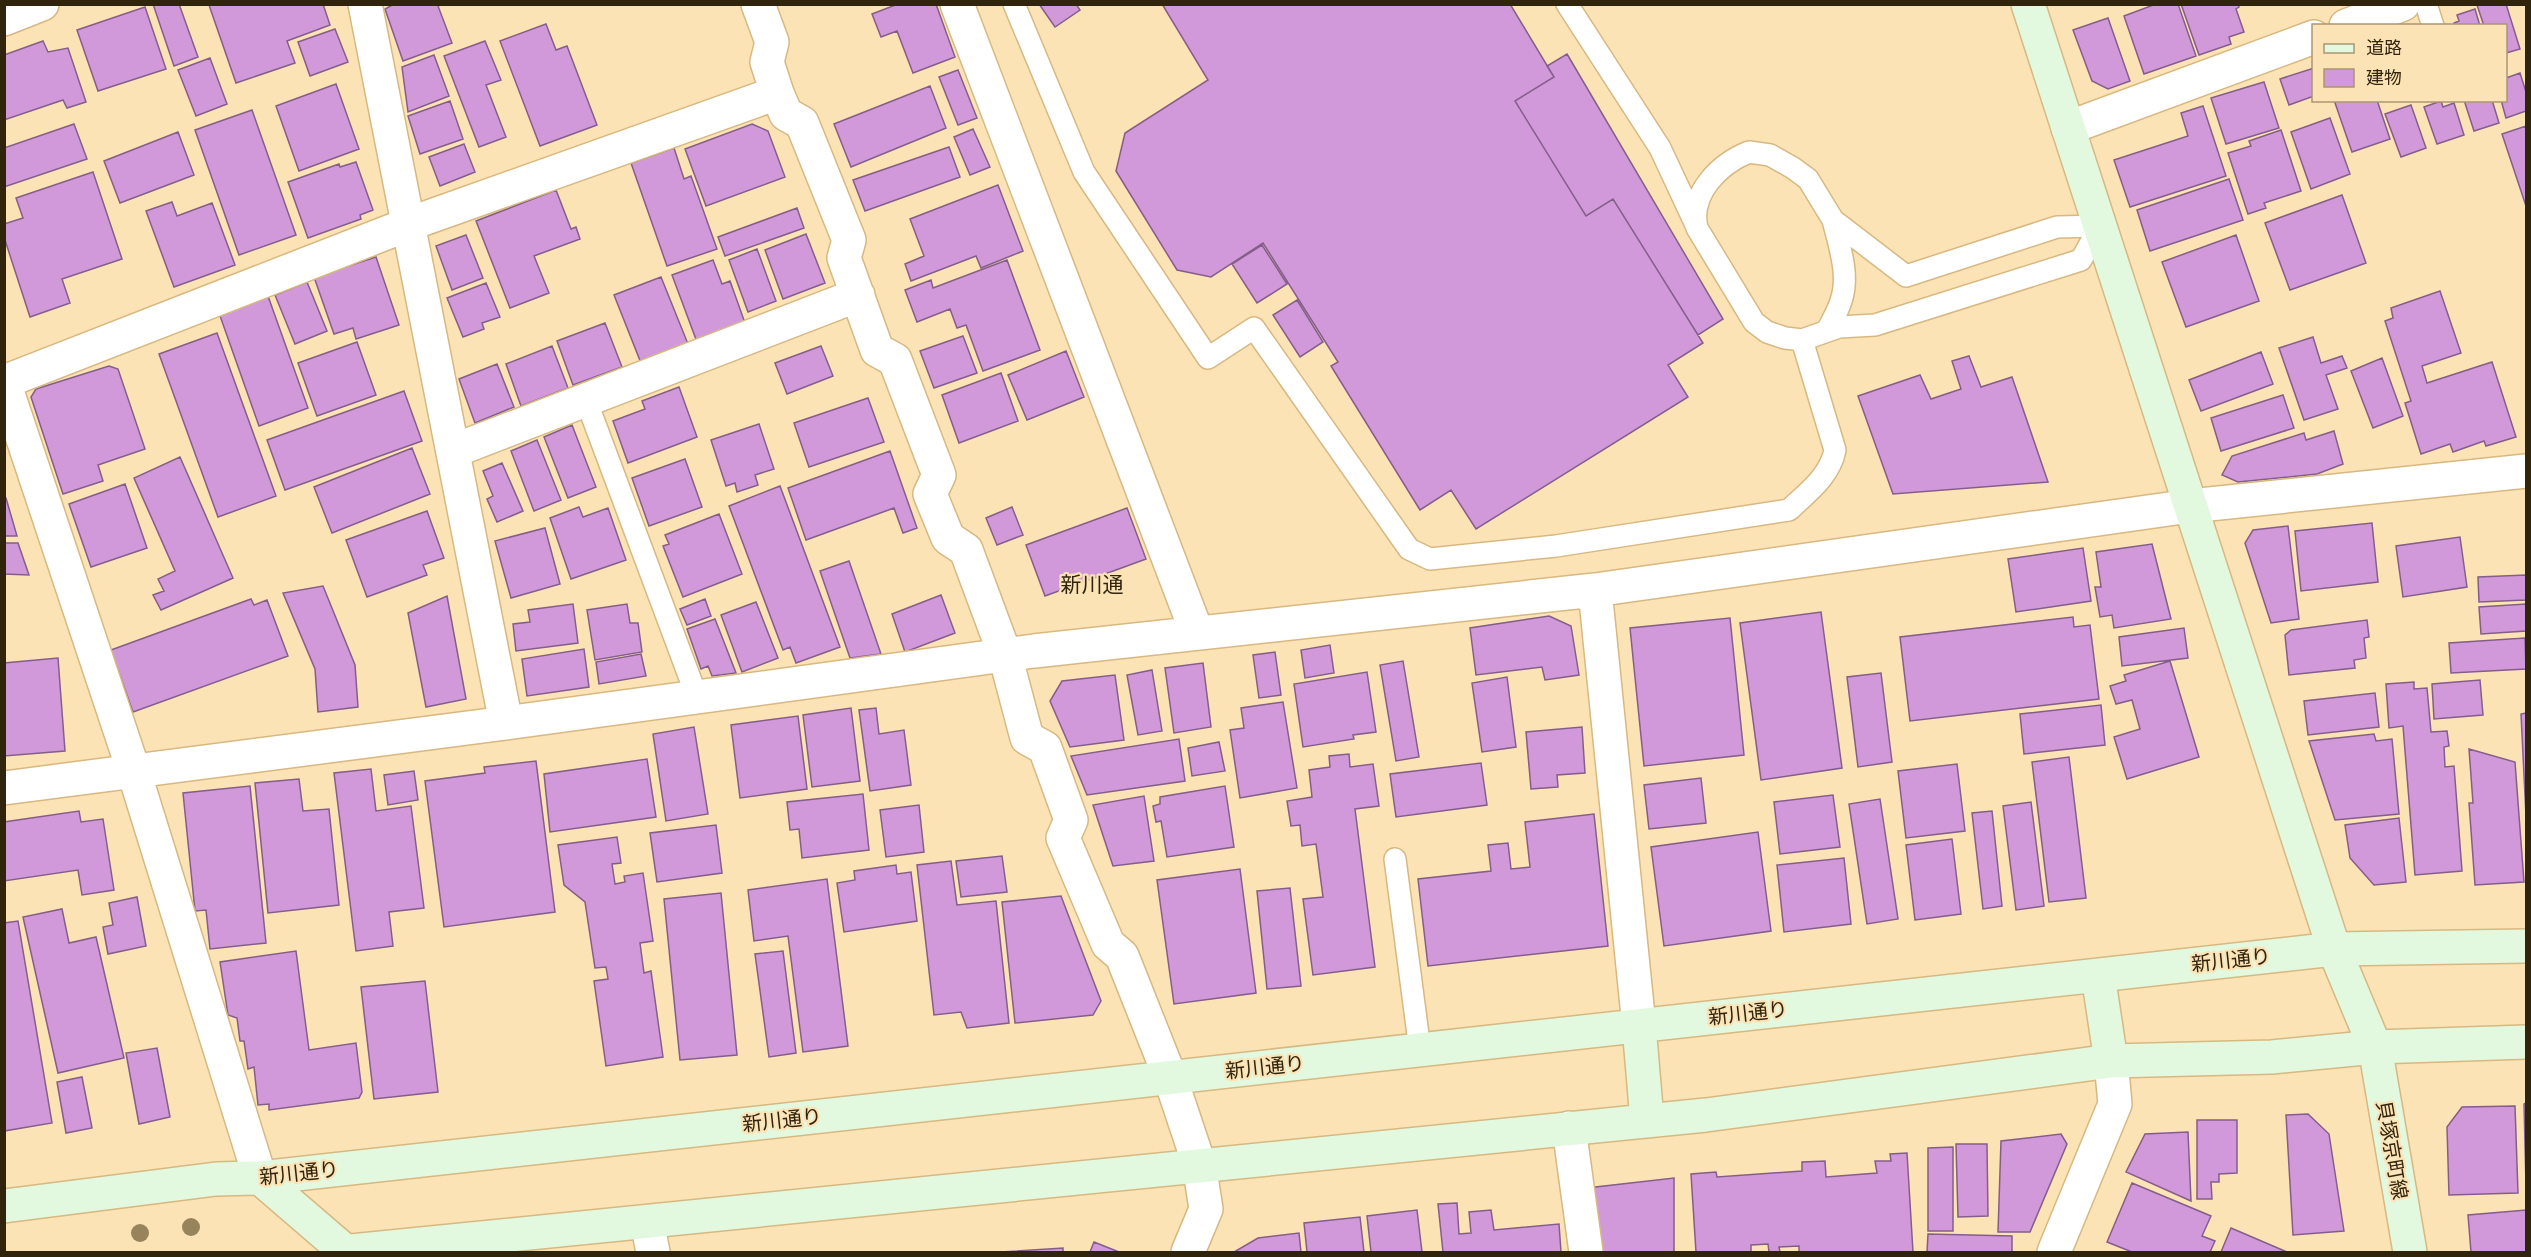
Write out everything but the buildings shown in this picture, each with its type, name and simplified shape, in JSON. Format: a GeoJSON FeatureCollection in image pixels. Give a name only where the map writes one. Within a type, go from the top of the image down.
{"type":"FeatureCollection","features":[{"type":"Feature","properties":{"kind":"main road","name":"貝塚京町線"},"geometry":{"type":"LineString","coordinates":[[2028,4],[2334,949],[2375,1047],[2410,1252]]}},
{"type":"Feature","properties":{"kind":"main road","name":"新川通り"},"geometry":{"type":"LineString","coordinates":[[4,1206],[216,1179],[260,1178],[2334,949],[2526,946]]}},
{"type":"Feature","properties":{"kind":"main road"},"geometry":{"type":"LineString","coordinates":[[2098,975],[2111,1061]]}},
{"type":"Feature","properties":{"kind":"main road"},"geometry":{"type":"LineString","coordinates":[[1639,1026],[1647,1120]]}},
{"type":"Feature","properties":{"kind":"main road"},"geometry":{"type":"LineString","coordinates":[[260,1178],[344,1252],[650,1237],[1199,1164],[1647,1120],[2111,1061],[2272,1057],[2375,1047],[2526,1042]]}},
{"type":"Feature","properties":{"kind":"street"},"geometry":{"type":"LineString","coordinates":[[4,19],[42,4]]}},
{"type":"Feature","properties":{"kind":"street"},"geometry":{"type":"LineString","coordinates":[[365,4],[506,723]]}},
{"type":"Feature","properties":{"kind":"street"},"geometry":{"type":"LineString","coordinates":[[758,4],[772,42],[768,62],[777,93],[786,114],[802,123],[849,240],[844,258],[877,350],[895,360],[939,475],[930,494],[948,538],[966,550],[1005,655],[1028,738],[1045,748],[1071,820],[1063,838],[1108,944],[1122,956],[1170,1077],[1199,1164],[1206,1209],[1188,1252]]}},
{"type":"Feature","properties":{"kind":"street"},"geometry":{"type":"LineString","coordinates":[[957,4],[1197,633]]}},
{"type":"Feature","properties":{"kind":"street"},"geometry":{"type":"LineString","coordinates":[[2351,24],[2403,4]]}},
{"type":"Feature","properties":{"kind":"street"},"geometry":{"type":"LineString","coordinates":[[2067,128],[2312,37]]}},
{"type":"Feature","properties":{"kind":"street"},"geometry":{"type":"LineString","coordinates":[[260,1178],[134,772],[4,382],[409,224],[777,93]]}},
{"type":"Feature","properties":{"kind":"street"},"geometry":{"type":"LineString","coordinates":[[453,451],[858,296]]}},
{"type":"Feature","properties":{"kind":"street"},"geometry":{"type":"LineString","coordinates":[[4,788],[1005,655],[1595,590],[2190,506],[2526,471]]}},
{"type":"Feature","properties":{"kind":"street"},"geometry":{"type":"LineString","coordinates":[[1595,590],[1639,1026]]}},
{"type":"Feature","properties":{"kind":"street"},"geometry":{"type":"LineString","coordinates":[[2055,1252],[2115,1104],[2111,1061]]}},
{"type":"Feature","properties":{"kind":"street"},"geometry":{"type":"LineString","coordinates":[[1569,1128],[1587,1252]]}},
{"type":"Feature","properties":{"kind":"lane"},"geometry":{"type":"LineString","coordinates":[[1014,4],[1084,172],[1208,358],[1254,328],[1409,549],[1418,555],[1430,559],[1556,546],[1789,510],[1817,484],[1832,463],[1835,450],[1802,340]]}},
{"type":"Feature","properties":{"kind":"lane"},"geometry":{"type":"LineString","coordinates":[[1567,4],[1660,148],[1697,228],[1754,322],[1767,332],[1785,338],[1802,340],[1839,327],[1875,325],[2081,260],[2100,226]]}},
{"type":"Feature","properties":{"kind":"lane"},"geometry":{"type":"LineString","coordinates":[[2427,4],[2432,24]]}},
{"type":"Feature","properties":{"kind":"lane"},"geometry":{"type":"LineString","coordinates":[[1697,228],[1695,218],[1697,208],[1709,181],[1725,164],[1749,152],[1770,155],[1808,179],[1833,220],[1843,259],[1842,300],[1827,331]]}},
{"type":"Feature","properties":{"kind":"lane"},"geometry":{"type":"LineString","coordinates":[[1833,220],[1906,276],[2057,227],[2100,226]]}},
{"type":"Feature","properties":{"kind":"lane"},"geometry":{"type":"LineString","coordinates":[[586,400],[697,697]]}},
{"type":"Feature","properties":{"kind":"lane"},"geometry":{"type":"LineString","coordinates":[[1395,859],[1420,1050]]}},
{"type":"Feature","properties":{"kind":"district","name":"新川通"},"geometry":{"type":"Point","coordinates":[1092,584]}}]}
